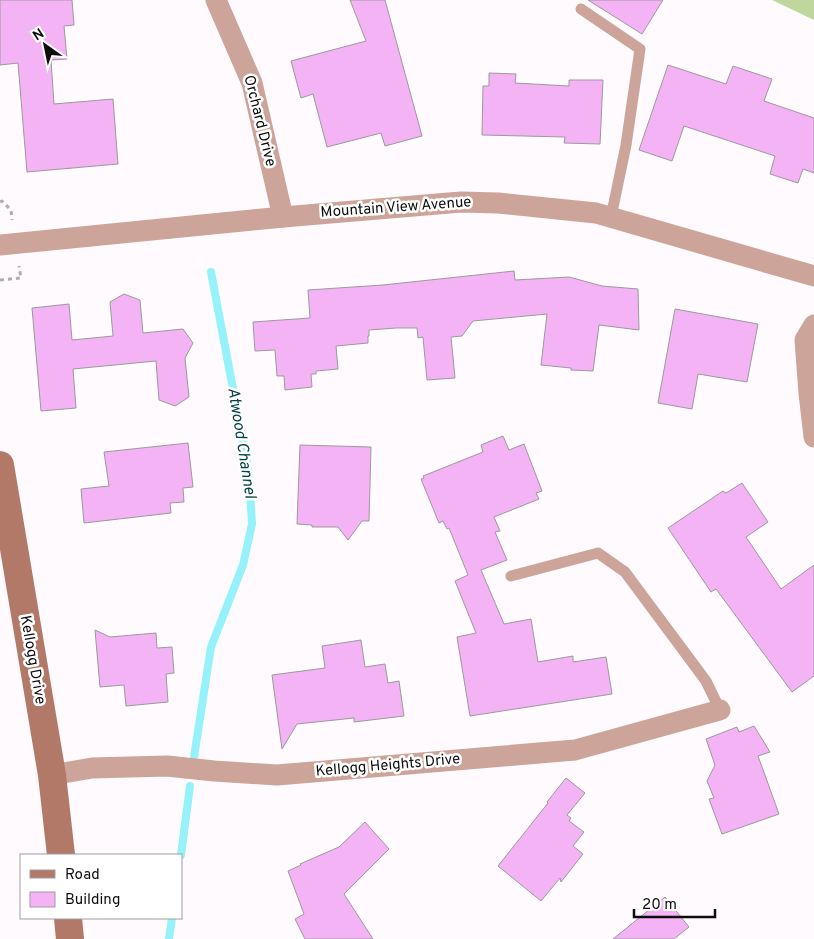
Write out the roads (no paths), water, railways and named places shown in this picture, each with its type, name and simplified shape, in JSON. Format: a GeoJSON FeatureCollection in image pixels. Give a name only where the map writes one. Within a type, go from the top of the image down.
{"type":"FeatureCollection","features":[{"type":"Feature","properties":{"kind":"main road","name":"Kellogg Drive"},"geometry":{"type":"LineString","coordinates":[[0,465],[52,775],[61,854]]}},
{"type":"Feature","properties":{"kind":"main road"},"geometry":{"type":"LineString","coordinates":[[68,919],[70,939]]}},
{"type":"Feature","properties":{"kind":"street","name":"Orchard Drive"},"geometry":{"type":"LineString","coordinates":[[216,0],[252,83],[283,217]]}},
{"type":"Feature","properties":{"kind":"street","name":"Mountain View Avenue"},"geometry":{"type":"LineString","coordinates":[[0,245],[283,217],[461,202],[596,213],[814,276]]}},
{"type":"Feature","properties":{"kind":"street"},"geometry":{"type":"LineString","coordinates":[[814,325],[805,340],[814,437]]}},
{"type":"Feature","properties":{"kind":"street","name":"Kellogg Heights Drive"},"geometry":{"type":"LineString","coordinates":[[52,775],[92,768],[167,766],[277,775],[576,750],[720,710]]}},
{"type":"Feature","properties":{"kind":"lane"},"geometry":{"type":"LineString","coordinates":[[581,9],[640,49],[626,145],[612,217]]}},
{"type":"Feature","properties":{"kind":"lane"},"geometry":{"type":"LineString","coordinates":[[511,576],[598,553],[625,572],[706,681],[720,710]]}},
{"type":"Feature","properties":{"kind":"waterway","name":"Atwood Channel"},"geometry":{"type":"LineString","coordinates":[[194,757],[211,647],[243,565],[252,524],[249,474],[211,272]]}},
{"type":"Feature","properties":{"kind":"waterway","name":"Atwood Channel"},"geometry":{"type":"LineString","coordinates":[[181,854],[190,786]]}},
{"type":"Feature","properties":{"kind":"waterway","name":"Atwood Channel"},"geometry":{"type":"LineString","coordinates":[[169,939],[172,919]]}}]}
